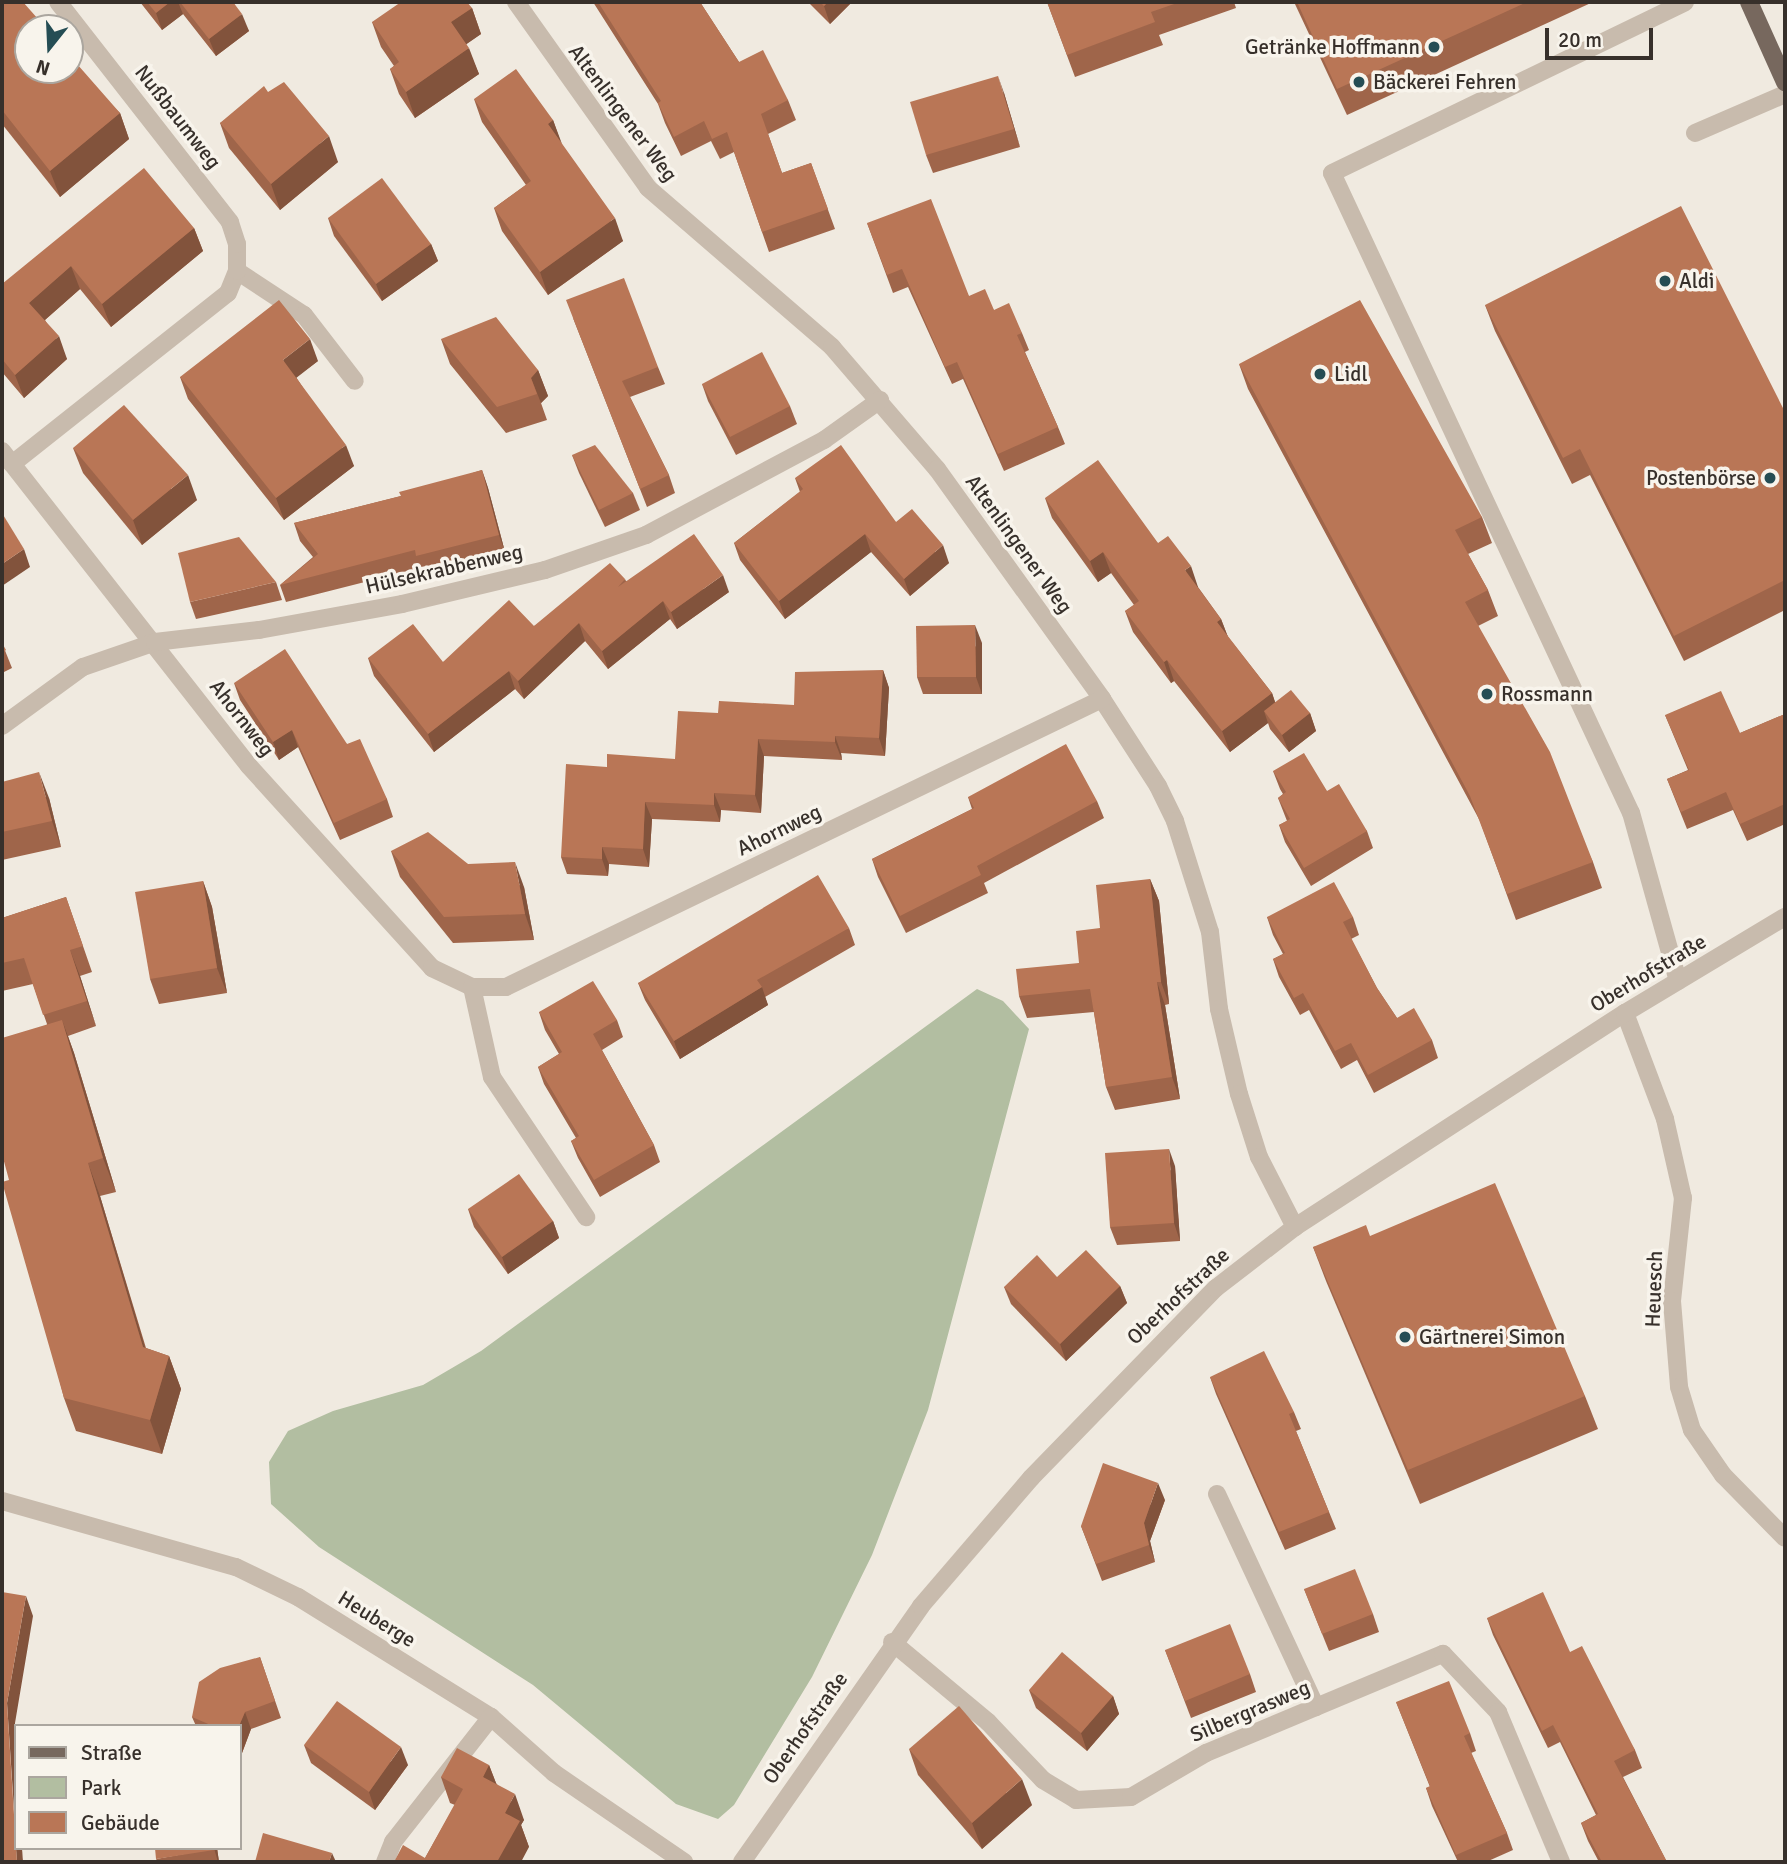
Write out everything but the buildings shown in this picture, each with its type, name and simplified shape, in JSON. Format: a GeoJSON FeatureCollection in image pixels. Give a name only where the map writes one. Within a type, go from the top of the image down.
{"type":"FeatureCollection","features":[{"type":"Feature","properties":{"kind":"main road"},"geometry":{"type":"LineString","coordinates":[[1749,2],[1785,82]]}},
{"type":"Feature","properties":{"kind":"street","name":"Nußbaumweg"},"geometry":{"type":"LineString","coordinates":[[58,2],[230,222],[237,244],[237,271]]}},
{"type":"Feature","properties":{"kind":"street","name":"Altenlingener Weg"},"geometry":{"type":"LineString","coordinates":[[516,2],[648,188],[832,347],[880,400],[937,469],[1102,699],[1175,821],[1210,932],[1219,1009],[1239,1094],[1259,1157],[1295,1227]]}},
{"type":"Feature","properties":{"kind":"street"},"geometry":{"type":"LineString","coordinates":[[1678,981],[1631,813],[1332,173],[1685,2]]}},
{"type":"Feature","properties":{"kind":"street"},"geometry":{"type":"LineString","coordinates":[[1695,133],[1785,94]]}},
{"type":"Feature","properties":{"kind":"street"},"geometry":{"type":"LineString","coordinates":[[7,457],[228,293],[237,271],[304,315],[355,381]]}},
{"type":"Feature","properties":{"kind":"street","name":"Hülsekrabbenweg"},"geometry":{"type":"LineString","coordinates":[[2,726],[83,667],[155,642],[285,625],[545,570],[646,534],[824,440],[880,400]]}},
{"type":"Feature","properties":{"kind":"street","name":"Ahornweg"},"geometry":{"type":"LineString","coordinates":[[7,457],[155,642],[249,766],[432,968],[472,987],[506,987],[1102,699]]}},
{"type":"Feature","properties":{"kind":"street","name":"Oberhofstraße"},"geometry":{"type":"LineString","coordinates":[[742,1862],[892,1642],[1031,1478],[1216,1287],[1295,1227],[1625,1013],[1785,917]]}},
{"type":"Feature","properties":{"kind":"street"},"geometry":{"type":"LineString","coordinates":[[472,987],[492,1077],[586,1217]]}},
{"type":"Feature","properties":{"kind":"street","name":"Heuesch"},"geometry":{"type":"LineString","coordinates":[[1625,1013],[1665,1119],[1683,1198],[1672,1301],[1679,1387],[1685,1409],[1692,1430],[1723,1475],[1785,1538]]}},
{"type":"Feature","properties":{"kind":"street"},"geometry":{"type":"LineString","coordinates":[[1217,1494],[1316,1707]]}},
{"type":"Feature","properties":{"kind":"street","name":"Heuberge"},"geometry":{"type":"LineString","coordinates":[[2,1501],[236,1567],[298,1597],[491,1717],[554,1773],[684,1862]]}},
{"type":"Feature","properties":{"kind":"street","name":"Silbergrasweg"},"geometry":{"type":"LineString","coordinates":[[892,1642],[988,1723],[1043,1780],[1076,1800],[1131,1797],[1206,1753],[1443,1654],[1498,1712],[1561,1862]]}},
{"type":"Feature","properties":{"kind":"street"},"geometry":{"type":"LineString","coordinates":[[385,1862],[393,1842],[491,1717]]}},
{"type":"Feature","properties":{"kind":"green space"},"geometry":{"type":"Polygon","coordinates":[[[977,989],[1003,1001],[1029,1029],[928,1410],[872,1555],[812,1677],[734,1805],[718,1819],[676,1804],[533,1685],[319,1547],[271,1504],[269,1462],[288,1431],[333,1411],[423,1385],[481,1351],[977,989]]]}},
{"type":"Feature","properties":{"kind":"place","name":"Getränke Hoffmann"},"geometry":{"type":"Point","coordinates":[1434,47]}},
{"type":"Feature","properties":{"kind":"place","name":"Bäckerei Fehren"},"geometry":{"type":"Point","coordinates":[1359,82]}},
{"type":"Feature","properties":{"kind":"place","name":"Aldi"},"geometry":{"type":"Point","coordinates":[1665,281]}},
{"type":"Feature","properties":{"kind":"place","name":"Lidl"},"geometry":{"type":"Point","coordinates":[1320,374]}},
{"type":"Feature","properties":{"kind":"place","name":"Postenbörse"},"geometry":{"type":"Point","coordinates":[1770,478]}},
{"type":"Feature","properties":{"kind":"place","name":"Rossmann"},"geometry":{"type":"Point","coordinates":[1487,694]}},
{"type":"Feature","properties":{"kind":"place","name":"Gärtnerei Simon"},"geometry":{"type":"Point","coordinates":[1405,1337]}}]}
